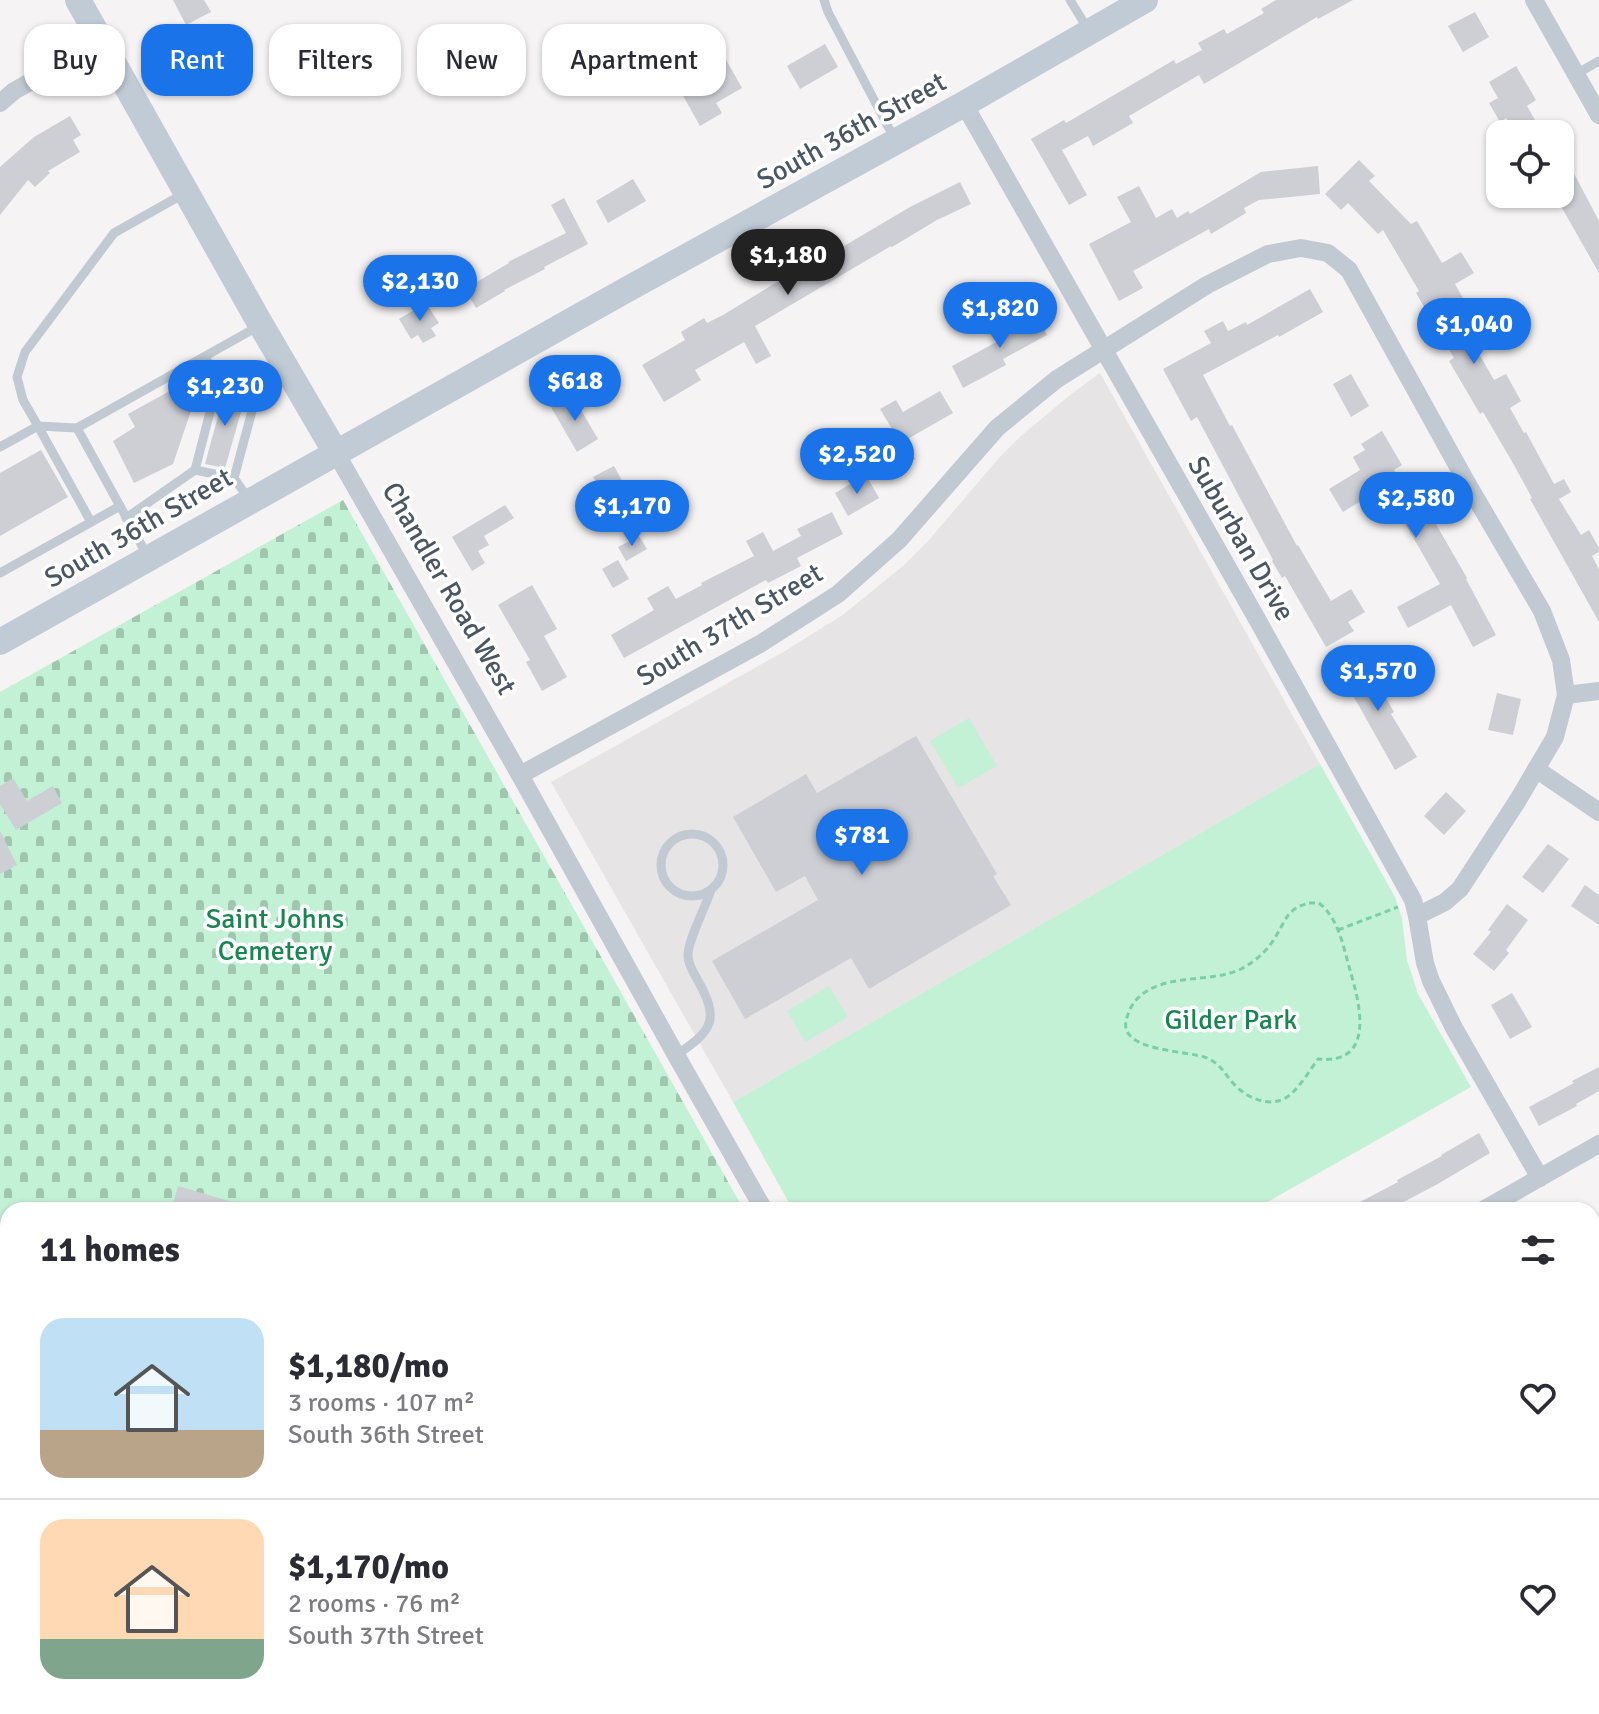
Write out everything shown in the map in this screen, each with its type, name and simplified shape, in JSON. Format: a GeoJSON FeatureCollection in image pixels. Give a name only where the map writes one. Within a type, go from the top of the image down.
{"type":"FeatureCollection","features":[{"type":"Feature","properties":{"kind":"main road","name":"Chandler Road West"},"geometry":{"type":"LineString","coordinates":[[78,0],[91,24]]}},
{"type":"Feature","properties":{"kind":"main road","name":"South 36th Street"},"geometry":{"type":"LineString","coordinates":[[0,642],[1145,0]]}},
{"type":"Feature","properties":{"kind":"main road","name":"Chandler Road West"},"geometry":{"type":"LineString","coordinates":[[125,84],[336,453]]}},
{"type":"Feature","properties":{"kind":"street"},"geometry":{"type":"LineString","coordinates":[[1534,0],[1599,115]]}},
{"type":"Feature","properties":{"kind":"street"},"geometry":{"type":"LineString","coordinates":[[0,103],[24,85]]}},
{"type":"Feature","properties":{"kind":"street","name":"Suburban Drive"},"geometry":{"type":"LineString","coordinates":[[964,104],[1257,619],[1415,908],[1431,981],[1454,1028],[1540,1178]]}},
{"type":"Feature","properties":{"kind":"street","name":"South 37th Street"},"geometry":{"type":"LineString","coordinates":[[520,775],[760,644],[838,594],[899,540],[997,428],[1057,379],[1207,285],[1268,254],[1301,248],[1328,253],[1349,270],[1542,611],[1561,660],[1566,695]]}},
{"type":"Feature","properties":{"kind":"street","name":"Chandler Road West"},"geometry":{"type":"LineString","coordinates":[[336,453],[759,1202]]}},
{"type":"Feature","properties":{"kind":"street"},"geometry":{"type":"LineString","coordinates":[[1415,908],[1445,902],[1460,889],[1555,737],[1566,695],[1599,691]]}},
{"type":"Feature","properties":{"kind":"street"},"geometry":{"type":"LineString","coordinates":[[1536,769],[1599,812]]}},
{"type":"Feature","properties":{"kind":"street"},"geometry":{"type":"LineString","coordinates":[[1497,1202],[1599,1144]]}},
{"type":"Feature","properties":{"kind":"lane"},"geometry":{"type":"LineString","coordinates":[[824,0],[896,141]]}},
{"type":"Feature","properties":{"kind":"lane"},"geometry":{"type":"LineString","coordinates":[[1070,0],[1089,31]]}},
{"type":"Feature","properties":{"kind":"lane"},"geometry":{"type":"LineString","coordinates":[[1576,74],[1599,61]]}},
{"type":"Feature","properties":{"kind":"lane"},"geometry":{"type":"LineString","coordinates":[[91,522],[23,400],[17,377],[25,352],[114,233],[187,192]]}},
{"type":"Feature","properties":{"kind":"lane"},"geometry":{"type":"LineString","coordinates":[[0,447],[38,426],[77,428],[261,325]]}},
{"type":"Feature","properties":{"kind":"lane"},"geometry":{"type":"LineString","coordinates":[[205,358],[219,377],[247,386],[255,400],[247,413],[235,452],[234,478],[250,500]]}},
{"type":"Feature","properties":{"kind":"lane"},"geometry":{"type":"LineString","coordinates":[[126,518],[195,470],[212,424],[219,377]]}},
{"type":"Feature","properties":{"kind":"lane"},"geometry":{"type":"LineString","coordinates":[[77,428],[148,558]]}},
{"type":"Feature","properties":{"kind":"lane"},"geometry":{"type":"LineString","coordinates":[[195,470],[234,478]]}},
{"type":"Feature","properties":{"kind":"lane"},"geometry":{"type":"LineString","coordinates":[[0,573],[120,506]]}},
{"type":"Feature","properties":{"kind":"lane"},"geometry":{"type":"LineString","coordinates":[[676,1055],[704,1033],[711,1019],[709,1000],[690,967],[688,956],[711,890],[723,872],[723,861],[714,842],[705,837],[694,834],[674,840],[663,856],[663,875],[668,884],[675,891],[693,896],[711,890]]}},
{"type":"Feature","properties":{"kind":"path"},"geometry":{"type":"LineString","coordinates":[[1319,903],[1332,916],[1338,930],[1358,999],[1358,1039],[1346,1055],[1318,1059],[1289,1097],[1271,1102],[1252,1099],[1231,1082],[1222,1066],[1205,1058],[1135,1041],[1125,1027],[1131,1005],[1144,992],[1167,983],[1220,976],[1256,960],[1276,937],[1288,914],[1298,906],[1319,903]]}},
{"type":"Feature","properties":{"kind":"path"},"geometry":{"type":"LineString","coordinates":[[1338,930],[1394,910],[1415,908]]}},
{"type":"Feature","properties":{"kind":"shaded area"},"geometry":{"type":"Polygon","coordinates":[[[1100,373],[1320,764],[733,1102],[551,782],[785,651],[844,614],[904,565],[929,540],[1021,436],[1100,373]]]}},
{"type":"Feature","properties":{"kind":"green space","name":"Saint Johns Cemetery"},"geometry":{"type":"Polygon","coordinates":[[[343,500],[739,1202],[0,1202],[0,692],[343,500]]]}},
{"type":"Feature","properties":{"kind":"green space"},"geometry":{"type":"Polygon","coordinates":[[[969,718],[997,766],[958,788],[930,741],[969,718]]]}},
{"type":"Feature","properties":{"kind":"green space","name":"Gilder Park"},"geometry":{"type":"Polygon","coordinates":[[[1320,764],[1395,897],[1402,919],[1407,960],[1418,994],[1471,1087],[1267,1202],[789,1202],[733,1102],[1320,764]]]}},
{"type":"Feature","properties":{"kind":"green space"},"geometry":{"type":"Polygon","coordinates":[[[829,986],[848,1017],[805,1042],[787,1011],[829,986]]]}},
{"type":"Feature","properties":{"kind":"building"},"geometry":{"type":"Polygon","coordinates":[[[173,0],[204,0],[211,12],[185,24],[173,0]]]}},
{"type":"Feature","properties":{"kind":"building"},"geometry":{"type":"Polygon","coordinates":[[[1276,0],[1353,0],[1317,17],[1204,84],[1199,75],[1129,116],[1133,123],[1093,146],[1088,136],[1062,150],[1087,195],[1069,205],[1031,139],[1064,120],[1066,123],[1174,60],[1176,64],[1202,50],[1198,43],[1224,29],[1227,34],[1264,13],[1261,9],[1276,0]]]}},
{"type":"Feature","properties":{"kind":"building"},"geometry":{"type":"Polygon","coordinates":[[[1475,12],[1489,37],[1463,52],[1448,26],[1475,12]]]}},
{"type":"Feature","properties":{"kind":"building"},"geometry":{"type":"Polygon","coordinates":[[[825,44],[838,67],[800,89],[787,66],[825,44]]]}},
{"type":"Feature","properties":{"kind":"building"},"geometry":{"type":"Polygon","coordinates":[[[726,60],[742,88],[716,103],[722,113],[700,126],[683,96],[726,96],[726,60]]]}},
{"type":"Feature","properties":{"kind":"building"},"geometry":{"type":"Polygon","coordinates":[[[1516,66],[1536,100],[1527,106],[1535,120],[1499,120],[1489,103],[1498,98],[1489,82],[1516,66]]]}},
{"type":"Feature","properties":{"kind":"building"},"geometry":{"type":"Polygon","coordinates":[[[70,116],[81,135],[73,140],[80,152],[48,171],[50,173],[35,187],[28,180],[0,215],[0,167],[34,137],[70,116]]]}},
{"type":"Feature","properties":{"kind":"building"},"geometry":{"type":"Polygon","coordinates":[[[1359,160],[1375,176],[1369,181],[1411,224],[1417,221],[1442,263],[1461,252],[1474,273],[1455,284],[1468,307],[1456,314],[1494,380],[1506,374],[1521,401],[1510,408],[1554,484],[1564,479],[1571,492],[1559,499],[1581,535],[1589,530],[1599,548],[1599,552],[1592,556],[1599,569],[1599,622],[1514,465],[1449,361],[1454,358],[1383,230],[1378,234],[1348,203],[1341,210],[1325,194],[1359,160]]]}},
{"type":"Feature","properties":{"kind":"building"},"geometry":{"type":"Polygon","coordinates":[[[1318,166],[1320,194],[1259,200],[1244,208],[1246,213],[1211,234],[1209,229],[1133,271],[1143,288],[1119,301],[1089,244],[1131,222],[1117,197],[1139,186],[1156,218],[1172,209],[1177,218],[1188,211],[1190,214],[1261,172],[1318,166]]]}},
{"type":"Feature","properties":{"kind":"building"},"geometry":{"type":"Polygon","coordinates":[[[1574,174],[1599,221],[1599,273],[1562,208],[1574,208],[1574,174]]]}},
{"type":"Feature","properties":{"kind":"building"},"geometry":{"type":"Polygon","coordinates":[[[633,179],[646,201],[608,223],[596,201],[633,179]]]}},
{"type":"Feature","properties":{"kind":"building"},"geometry":{"type":"Polygon","coordinates":[[[960,182],[971,204],[937,220],[755,326],[771,356],[756,364],[744,342],[695,370],[701,380],[664,402],[642,365],[685,340],[681,332],[704,318],[707,323],[723,315],[810,262],[812,265],[910,207],[960,182]]]}},
{"type":"Feature","properties":{"kind":"building"},"geometry":{"type":"Polygon","coordinates":[[[564,198],[588,244],[476,308],[465,289],[508,262],[566,233],[551,205],[564,198]]]}},
{"type":"Feature","properties":{"kind":"building"},"geometry":{"type":"Polygon","coordinates":[[[1310,289],[1323,312],[1203,375],[1297,546],[1331,601],[1351,589],[1365,612],[1348,622],[1354,631],[1326,647],[1285,576],[1282,578],[1272,561],[1197,417],[1191,421],[1163,369],[1211,343],[1204,331],[1223,321],[1228,331],[1246,322],[1247,325],[1310,289]]]}},
{"type":"Feature","properties":{"kind":"building"},"geometry":{"type":"Polygon","coordinates":[[[426,303],[439,323],[431,328],[436,336],[423,343],[418,335],[411,339],[399,319],[426,303]]]}},
{"type":"Feature","properties":{"kind":"building"},"geometry":{"type":"Polygon","coordinates":[[[1034,311],[1047,335],[1003,359],[1006,365],[963,388],[952,366],[1004,338],[1000,329],[1034,311]]]}},
{"type":"Feature","properties":{"kind":"building"},"geometry":{"type":"Polygon","coordinates":[[[1351,374],[1369,406],[1351,417],[1333,384],[1351,374]]]}},
{"type":"Feature","properties":{"kind":"building"},"geometry":{"type":"Polygon","coordinates":[[[186,382],[195,399],[173,464],[134,483],[113,441],[135,427],[128,414],[186,382]]]}},
{"type":"Feature","properties":{"kind":"building"},"geometry":{"type":"Polygon","coordinates":[[[226,387],[242,392],[245,398],[225,468],[205,464],[226,387]]]}},
{"type":"Feature","properties":{"kind":"building"},"geometry":{"type":"Polygon","coordinates":[[[940,391],[953,413],[904,441],[915,459],[882,478],[869,456],[898,439],[880,409],[896,400],[903,412],[940,391]]]}},
{"type":"Feature","properties":{"kind":"building"},"geometry":{"type":"Polygon","coordinates":[[[572,395],[598,439],[577,452],[551,407],[572,395]]]}},
{"type":"Feature","properties":{"kind":"building"},"geometry":{"type":"Polygon","coordinates":[[[1382,431],[1402,465],[1394,470],[1411,497],[1418,493],[1496,635],[1473,647],[1451,605],[1408,628],[1397,607],[1440,584],[1384,487],[1343,512],[1329,489],[1360,470],[1353,457],[1365,450],[1361,444],[1382,431]]]}},
{"type":"Feature","properties":{"kind":"building"},"geometry":{"type":"Polygon","coordinates":[[[41,450],[68,497],[0,536],[0,473],[41,450]]]}},
{"type":"Feature","properties":{"kind":"building"},"geometry":{"type":"Polygon","coordinates":[[[614,466],[629,493],[608,504],[593,477],[614,466]]]}},
{"type":"Feature","properties":{"kind":"building"},"geometry":{"type":"Polygon","coordinates":[[[866,475],[879,498],[848,516],[835,493],[866,475]]]}},
{"type":"Feature","properties":{"kind":"building"},"geometry":{"type":"Polygon","coordinates":[[[505,505],[514,518],[484,536],[489,545],[478,551],[485,563],[472,571],[452,537],[505,505]]]}},
{"type":"Feature","properties":{"kind":"building"},"geometry":{"type":"Polygon","coordinates":[[[832,512],[843,534],[797,558],[801,566],[768,583],[766,580],[624,658],[611,635],[654,610],[647,598],[668,586],[676,599],[754,556],[746,541],[763,532],[773,551],[801,536],[797,529],[832,512]]]}},
{"type":"Feature","properties":{"kind":"building"},"geometry":{"type":"Polygon","coordinates":[[[639,536],[647,549],[626,561],[618,547],[639,536]]]}},
{"type":"Feature","properties":{"kind":"building"},"geometry":{"type":"Polygon","coordinates":[[[618,560],[629,579],[613,588],[602,569],[618,560]]]}},
{"type":"Feature","properties":{"kind":"building"},"geometry":{"type":"Polygon","coordinates":[[[532,585],[557,629],[544,636],[567,677],[542,691],[526,662],[530,660],[498,605],[532,585]]]}},
{"type":"Feature","properties":{"kind":"building"},"geometry":{"type":"Polygon","coordinates":[[[1371,657],[1379,671],[1372,674],[1417,757],[1395,770],[1341,674],[1371,657]]]}},
{"type":"Feature","properties":{"kind":"building"},"geometry":{"type":"Polygon","coordinates":[[[1497,693],[1521,699],[1513,735],[1488,730],[1497,693]]]}},
{"type":"Feature","properties":{"kind":"building"},"geometry":{"type":"Polygon","coordinates":[[[916,736],[997,874],[993,876],[1011,905],[869,989],[851,958],[745,1019],[712,961],[818,900],[805,876],[776,892],[733,817],[806,774],[817,793],[916,736]]]}},
{"type":"Feature","properties":{"kind":"building"},"geometry":{"type":"Polygon","coordinates":[[[13,778],[27,801],[53,786],[62,803],[16,830],[0,804],[0,786],[13,778]]]}},
{"type":"Feature","properties":{"kind":"building"},"geometry":{"type":"Polygon","coordinates":[[[1446,792],[1466,811],[1444,835],[1424,816],[1446,792]]]}},
{"type":"Feature","properties":{"kind":"building"},"geometry":{"type":"Polygon","coordinates":[[[0,831],[17,865],[0,874],[0,831]]]}},
{"type":"Feature","properties":{"kind":"building"},"geometry":{"type":"Polygon","coordinates":[[[1548,844],[1569,859],[1543,893],[1522,877],[1548,844]]]}},
{"type":"Feature","properties":{"kind":"building"},"geometry":{"type":"Polygon","coordinates":[[[1585,885],[1599,895],[1599,925],[1571,906],[1585,885]]]}},
{"type":"Feature","properties":{"kind":"building"},"geometry":{"type":"Polygon","coordinates":[[[1507,904],[1528,920],[1506,950],[1509,953],[1494,971],[1473,954],[1491,932],[1488,930],[1507,904]]]}},
{"type":"Feature","properties":{"kind":"building"},"geometry":{"type":"Polygon","coordinates":[[[1512,993],[1532,1027],[1510,1039],[1491,1005],[1512,993]]]}},
{"type":"Feature","properties":{"kind":"building"},"geometry":{"type":"Polygon","coordinates":[[[1599,1067],[1599,1091],[1539,1126],[1529,1107],[1599,1067]]]}},
{"type":"Feature","properties":{"kind":"building"},"geometry":{"type":"Polygon","coordinates":[[[1479,1133],[1490,1153],[1403,1202],[1360,1202],[1398,1182],[1479,1133]]]}},
{"type":"Feature","properties":{"kind":"building"},"geometry":{"type":"Polygon","coordinates":[[[178,1186],[232,1202],[173,1202],[178,1186]]]}}]}
